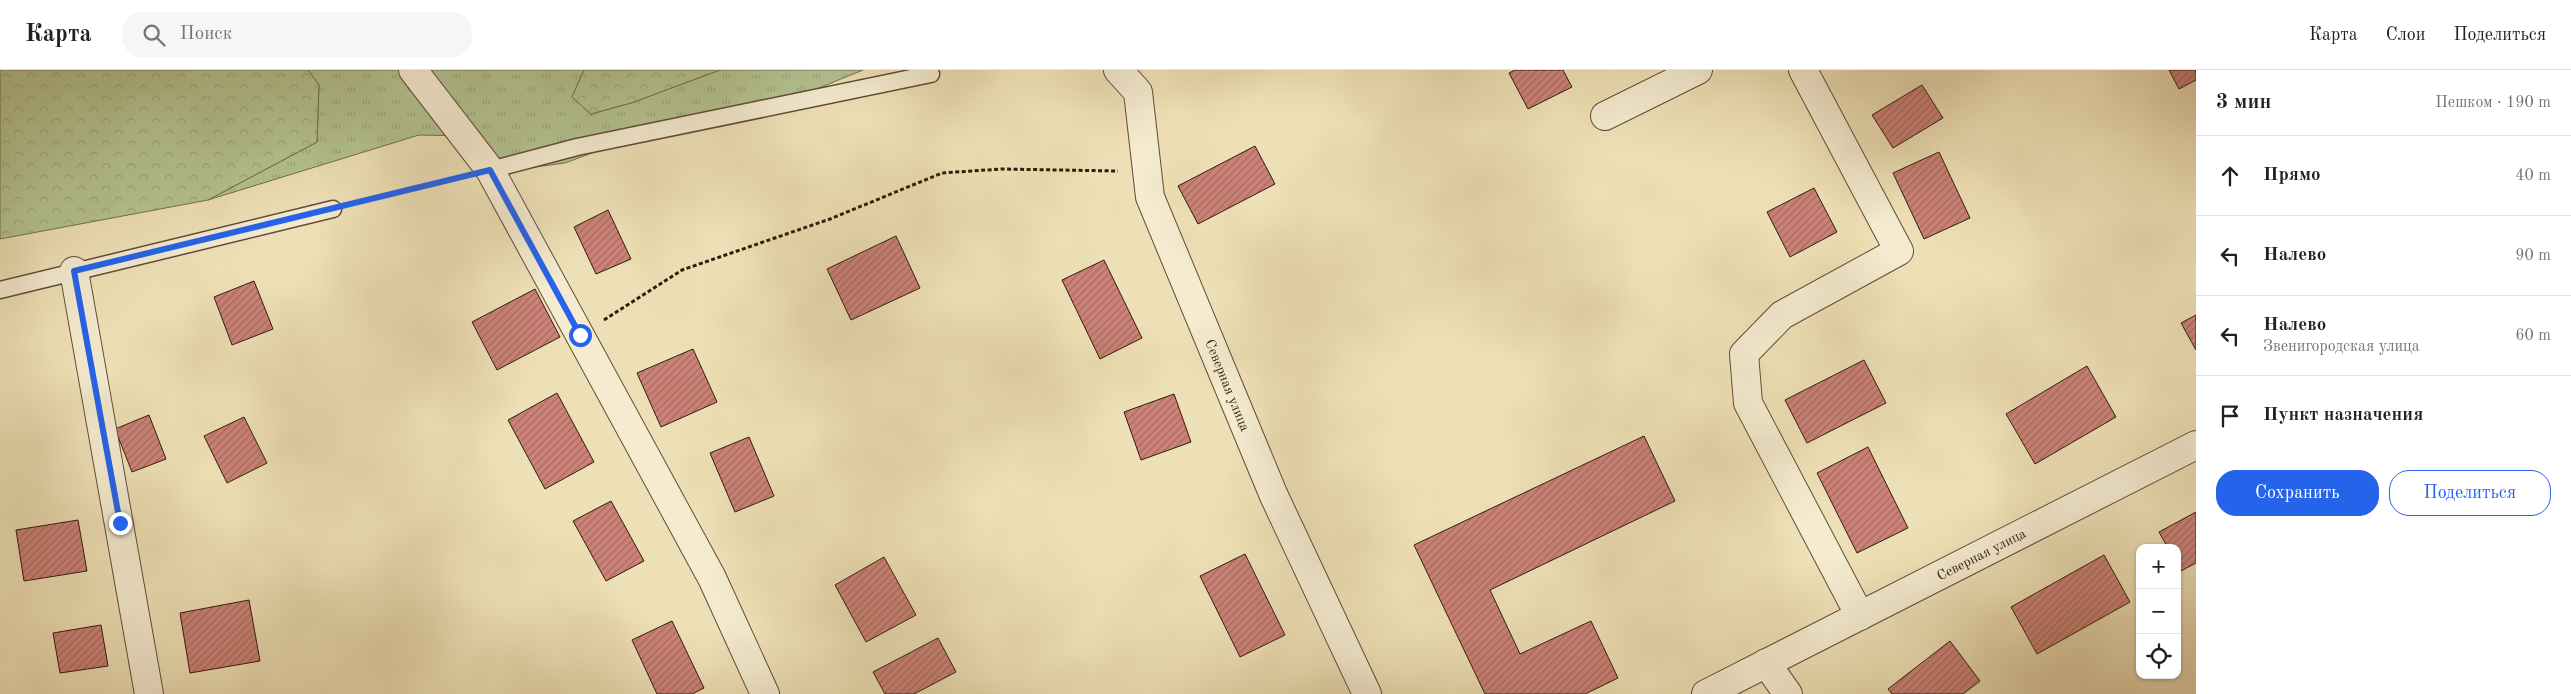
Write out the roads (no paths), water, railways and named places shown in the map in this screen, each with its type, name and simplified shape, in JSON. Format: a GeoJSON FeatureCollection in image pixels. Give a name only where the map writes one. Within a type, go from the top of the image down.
{"type":"FeatureCollection","features":[{"type":"Feature","properties":{"kind":"street"},"geometry":{"type":"LineString","coordinates":[[413,70],[490,170],[712,578],[765,694]]}},
{"type":"Feature","properties":{"kind":"street","name":"Северная улица"},"geometry":{"type":"LineString","coordinates":[[1118,70],[1138,92],[1150,197],[1274,496],[1367,694]]}},
{"type":"Feature","properties":{"kind":"street"},"geometry":{"type":"LineString","coordinates":[[1604,116],[1698,70]]}},
{"type":"Feature","properties":{"kind":"street"},"geometry":{"type":"LineString","coordinates":[[1803,70],[1899,251],[1782,315],[1744,354],[1748,403],[1860,616]]}},
{"type":"Feature","properties":{"kind":"street"},"geometry":{"type":"LineString","coordinates":[[74,271],[149,694]]}},
{"type":"Feature","properties":{"kind":"street","name":"Северная улица"},"geometry":{"type":"LineString","coordinates":[[1706,694],[2196,445]]}},
{"type":"Feature","properties":{"kind":"street"},"geometry":{"type":"LineString","coordinates":[[1766,663],[1788,694]]}},
{"type":"Feature","properties":{"kind":"lane"},"geometry":{"type":"LineString","coordinates":[[490,170],[577,147],[931,74]]}},
{"type":"Feature","properties":{"kind":"lane"},"geometry":{"type":"LineString","coordinates":[[0,290],[333,209]]}}]}
